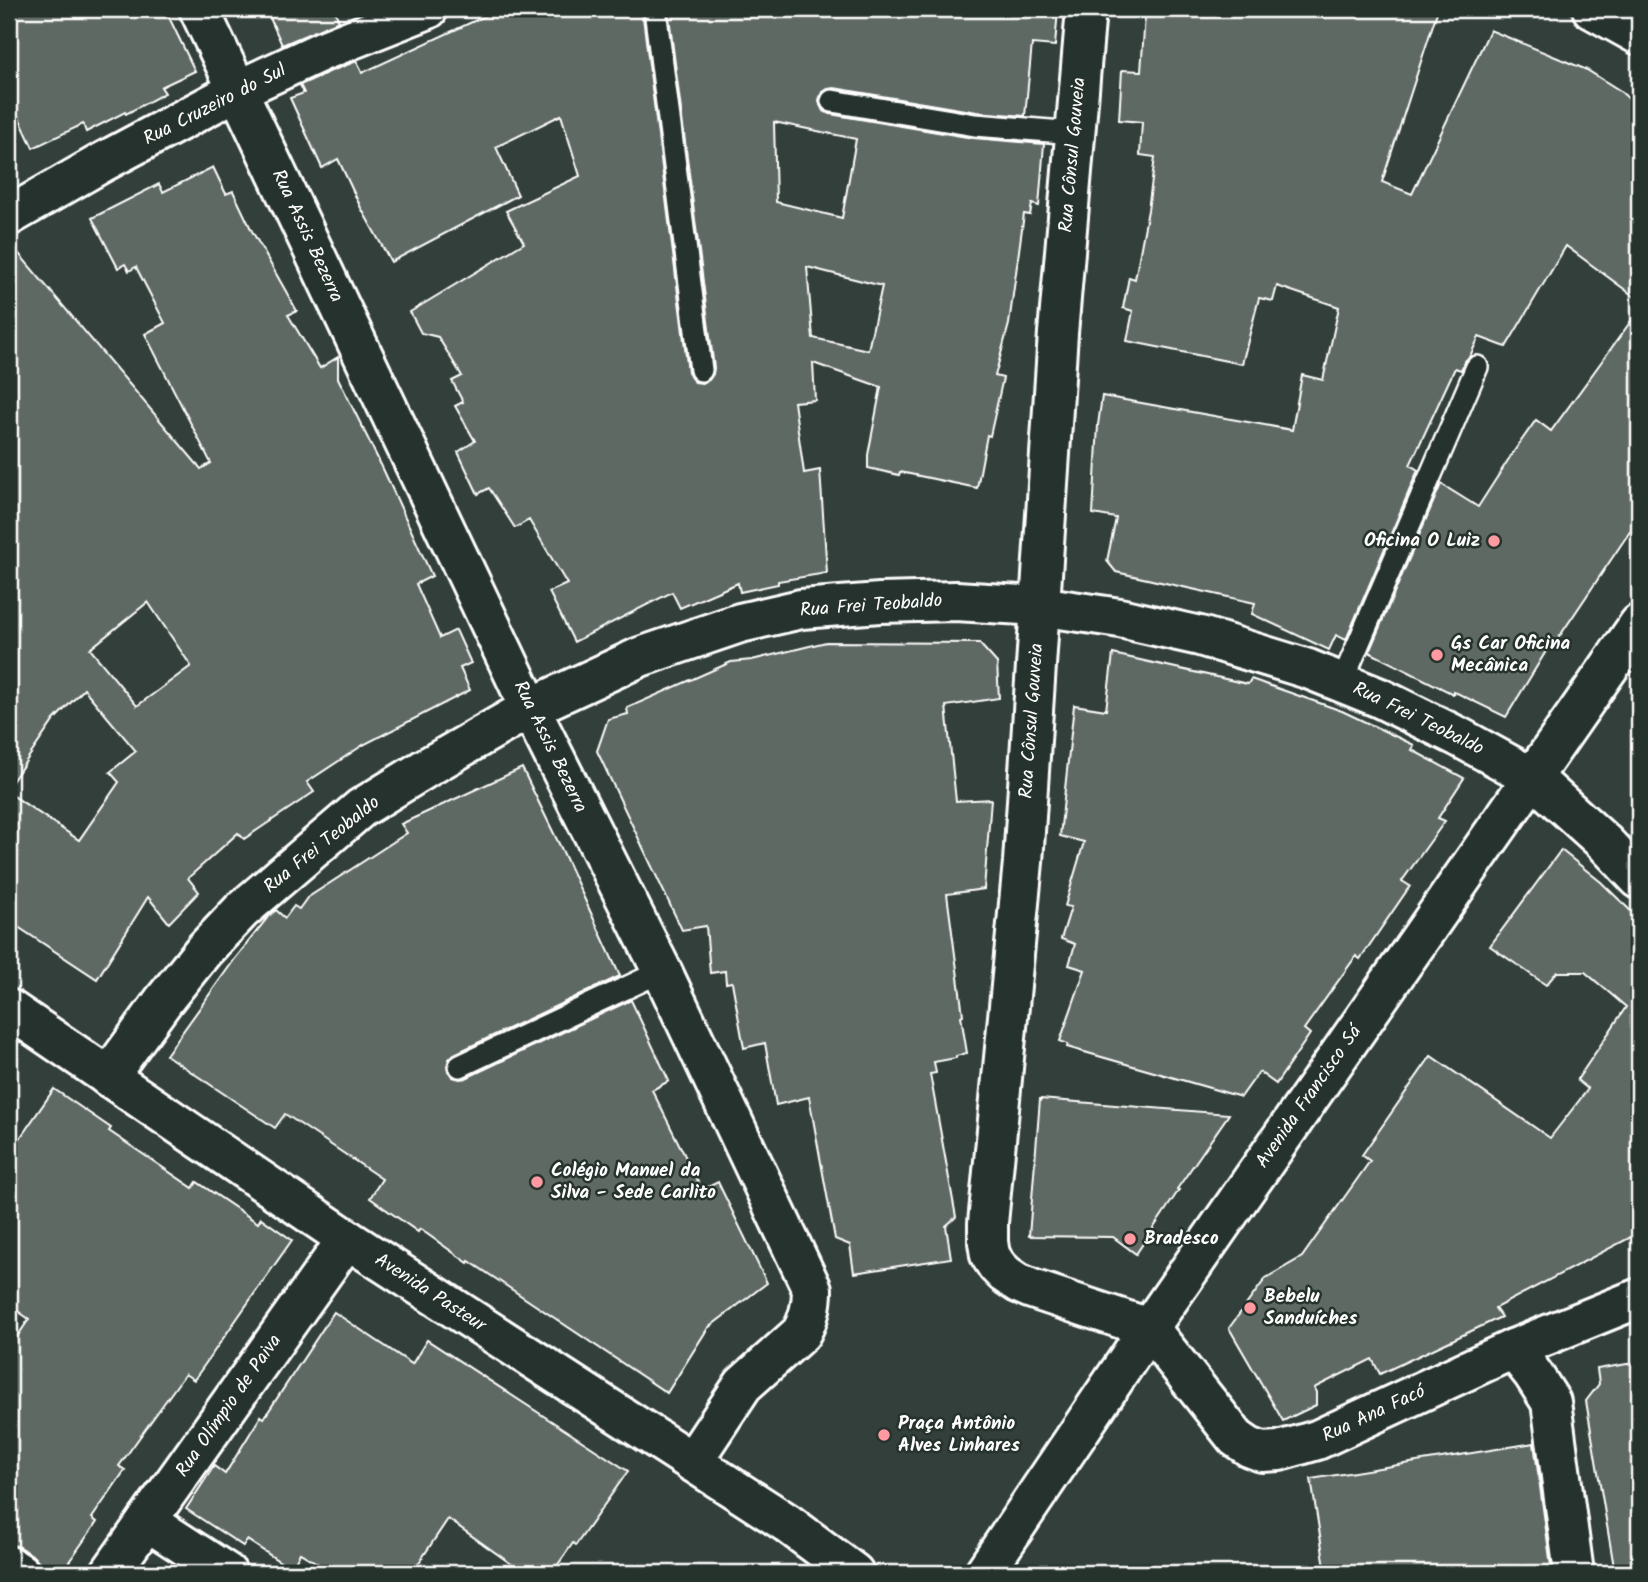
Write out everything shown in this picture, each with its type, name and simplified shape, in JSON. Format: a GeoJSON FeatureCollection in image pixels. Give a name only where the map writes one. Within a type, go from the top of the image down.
{"type":"FeatureCollection","features":[{"type":"Feature","properties":{"kind":"street","name":"Rua Assis Bezerra"},"geometry":{"type":"LineString","coordinates":[[200,9],[530,708],[662,971],[812,1289],[810,1310],[801,1333],[743,1385],[692,1462]]}},
{"type":"Feature","properties":{"kind":"street","name":"Rua Cruzeiro do Sul"},"geometry":{"type":"LineString","coordinates":[[9,216],[238,90],[322,51],[428,9]]}},
{"type":"Feature","properties":{"kind":"street","name":"Rua Cônsul Gouveia"},"geometry":{"type":"LineString","coordinates":[[1086,9],[1058,332],[1023,862],[988,1242],[990,1255],[997,1266],[1018,1283],[1149,1328]]}},
{"type":"Feature","properties":{"kind":"street"},"geometry":{"type":"LineString","coordinates":[[1592,9],[1639,35]]}},
{"type":"Feature","properties":{"kind":"street","name":"Rua Frei Teobaldo"},"geometry":{"type":"LineString","coordinates":[[108,1077],[163,1000],[204,950],[242,911],[361,808],[530,708],[640,657],[740,623],[801,609],[943,601],[1039,606],[1120,618],[1200,636],[1308,669],[1380,698],[1532,777],[1605,843],[1639,879]]}},
{"type":"Feature","properties":{"kind":"street","name":"Avenida Francisco Sá"},"geometry":{"type":"LineString","coordinates":[[984,1573],[1149,1328],[1639,624]]}},
{"type":"Feature","properties":{"kind":"street","name":"Avenida Pasteur"},"geometry":{"type":"LineString","coordinates":[[9,1009],[348,1239],[787,1523],[854,1573]]}},
{"type":"Feature","properties":{"kind":"street","name":"Rua Olímpio de Paiva"},"geometry":{"type":"LineString","coordinates":[[110,1573],[348,1239]]}},
{"type":"Feature","properties":{"kind":"street","name":"Rua Ana Facó"},"geometry":{"type":"LineString","coordinates":[[1149,1328],[1236,1438],[1262,1452],[1279,1451],[1317,1440],[1513,1349],[1639,1298]]}},
{"type":"Feature","properties":{"kind":"street"},"geometry":{"type":"LineString","coordinates":[[1513,1349],[1551,1402],[1574,1573]]}},
{"type":"Feature","properties":{"kind":"street"},"geometry":{"type":"LineString","coordinates":[[147,1521],[227,1573]]}},
{"type":"Feature","properties":{"kind":"street"},"geometry":{"type":"LineString","coordinates":[[9,1566],[20,1573]]}},
{"type":"Feature","properties":{"kind":"lane"},"geometry":{"type":"LineString","coordinates":[[655,9],[701,370]]}},
{"type":"Feature","properties":{"kind":"lane"},"geometry":{"type":"LineString","coordinates":[[832,101],[975,125],[1075,133]]}},
{"type":"Feature","properties":{"kind":"lane"},"geometry":{"type":"LineString","coordinates":[[1342,682],[1477,367]]}},
{"type":"Feature","properties":{"kind":"lane"},"geometry":{"type":"LineString","coordinates":[[460,1066],[662,971]]}},
{"type":"Feature","properties":{"kind":"building"},"geometry":{"type":"Polygon","coordinates":[[[9,9],[165,9],[195,71],[161,87],[165,93],[126,114],[125,112],[86,132],[83,124],[33,148],[9,96],[9,9]]]}},
{"type":"Feature","properties":{"kind":"building"},"geometry":{"type":"Polygon","coordinates":[[[266,9],[334,9],[339,21],[282,45],[266,9]]]}},
{"type":"Feature","properties":{"kind":"building"},"geometry":{"type":"Polygon","coordinates":[[[500,9],[642,9],[688,372],[695,382],[702,383],[709,380],[714,368],[668,9],[1058,9],[1055,46],[1032,44],[1025,116],[977,112],[834,88],[822,92],[819,100],[823,111],[830,114],[973,138],[1044,144],[1039,206],[1032,204],[1030,215],[1024,214],[1009,324],[995,376],[1003,378],[990,436],[987,435],[977,488],[868,468],[881,387],[813,363],[815,400],[794,402],[804,473],[820,470],[827,573],[778,581],[778,584],[740,592],[738,583],[680,608],[672,592],[574,642],[549,592],[567,584],[529,520],[515,528],[489,488],[478,494],[458,452],[475,441],[455,406],[463,402],[452,381],[462,376],[438,337],[421,333],[410,312],[524,243],[506,211],[580,176],[561,115],[496,147],[518,195],[391,262],[338,159],[322,168],[290,98],[304,93],[300,85],[357,61],[362,73],[500,9]],[[774,122],[776,202],[842,218],[856,139],[774,122]],[[807,267],[813,338],[868,350],[882,286],[807,267]]]}},
{"type":"Feature","properties":{"kind":"building"},"geometry":{"type":"Polygon","coordinates":[[[1150,9],[1438,9],[1382,182],[1412,194],[1490,30],[1587,70],[1619,90],[1639,108],[1639,300],[1566,246],[1506,347],[1479,337],[1461,370],[1455,368],[1410,465],[1418,470],[1346,640],[1336,635],[1329,650],[1252,614],[1255,603],[1116,572],[1107,561],[1116,518],[1093,514],[1102,396],[1292,430],[1302,375],[1323,380],[1339,307],[1277,286],[1273,301],[1259,298],[1242,364],[1127,341],[1133,311],[1123,308],[1129,277],[1135,279],[1155,157],[1140,155],[1142,122],[1119,120],[1122,70],[1141,71],[1145,16],[1149,16],[1150,9]]]}},
{"type":"Feature","properties":{"kind":"building"},"geometry":{"type":"Polygon","coordinates":[[[213,167],[226,194],[233,191],[297,311],[288,315],[320,368],[338,357],[338,378],[432,576],[416,584],[440,638],[456,630],[471,663],[460,668],[470,690],[363,745],[307,782],[314,792],[244,839],[238,833],[188,878],[199,892],[169,923],[148,897],[97,979],[9,921],[9,793],[79,840],[119,782],[110,772],[136,751],[84,689],[54,720],[9,786],[9,242],[201,469],[211,463],[145,334],[165,323],[136,267],[129,271],[125,264],[118,268],[92,218],[159,184],[163,192],[213,167]],[[148,602],[90,649],[137,706],[191,666],[148,602]]]}},
{"type":"Feature","properties":{"kind":"building"},"geometry":{"type":"Polygon","coordinates":[[[1639,310],[1639,518],[1551,649],[1548,648],[1506,717],[1369,652],[1441,484],[1478,507],[1536,420],[1551,431],[1639,310]]]}},
{"type":"Feature","properties":{"kind":"building"},"geometry":{"type":"Polygon","coordinates":[[[826,642],[979,643],[997,663],[999,698],[946,706],[956,801],[991,799],[984,889],[947,894],[967,1053],[934,1062],[936,1073],[930,1074],[956,1217],[946,1226],[951,1258],[854,1273],[850,1245],[835,1239],[809,1097],[776,1105],[765,1043],[744,1048],[732,982],[726,983],[725,971],[710,973],[706,926],[682,930],[597,751],[608,719],[628,714],[627,708],[731,662],[752,660],[826,642]]]}},
{"type":"Feature","properties":{"kind":"building"},"geometry":{"type":"Polygon","coordinates":[[[1113,654],[1248,684],[1251,679],[1342,711],[1414,745],[1412,750],[1464,778],[1438,818],[1445,821],[1402,881],[1410,886],[1360,959],[1356,956],[1304,1029],[1310,1034],[1276,1084],[1259,1072],[1241,1097],[1067,1047],[1068,1044],[1060,1041],[1085,970],[1069,965],[1075,944],[1061,939],[1071,907],[1065,906],[1084,842],[1060,836],[1074,705],[1106,710],[1113,654]]]}},
{"type":"Feature","properties":{"kind":"building"},"geometry":{"type":"Polygon","coordinates":[[[522,768],[620,976],[454,1054],[449,1059],[448,1071],[453,1077],[466,1078],[631,1000],[669,1081],[652,1090],[702,1190],[718,1182],[767,1283],[708,1328],[667,1393],[370,1198],[382,1179],[285,1114],[275,1128],[166,1055],[234,960],[276,910],[285,918],[294,906],[299,909],[307,898],[407,833],[401,824],[522,768]]]}},
{"type":"Feature","properties":{"kind":"building"},"geometry":{"type":"Polygon","coordinates":[[[1561,850],[1601,882],[1639,919],[1639,1233],[1495,1308],[1501,1317],[1380,1374],[1372,1359],[1314,1388],[1316,1405],[1283,1421],[1229,1328],[1266,1278],[1302,1257],[1370,1161],[1362,1155],[1431,1056],[1550,1138],[1588,1089],[1577,1080],[1626,1007],[1585,972],[1557,972],[1546,985],[1490,946],[1561,850]]]}},
{"type":"Feature","properties":{"kind":"building"},"geometry":{"type":"Polygon","coordinates":[[[54,1089],[111,1128],[109,1131],[193,1188],[197,1182],[258,1223],[261,1218],[292,1240],[194,1380],[185,1374],[119,1466],[125,1470],[92,1518],[97,1522],[61,1573],[42,1573],[40,1564],[32,1555],[9,1544],[9,1360],[15,1340],[29,1319],[9,1305],[9,1154],[54,1089]]]}},
{"type":"Feature","properties":{"kind":"building"},"geometry":{"type":"Polygon","coordinates":[[[1040,1099],[1229,1114],[1136,1254],[1113,1237],[1029,1236],[1040,1099]]]}},
{"type":"Feature","properties":{"kind":"building"},"geometry":{"type":"Polygon","coordinates":[[[334,1312],[412,1364],[427,1340],[628,1471],[576,1545],[573,1543],[552,1573],[524,1573],[448,1519],[412,1573],[334,1573],[300,1553],[291,1569],[247,1540],[243,1546],[186,1509],[214,1466],[225,1474],[261,1416],[264,1418],[334,1312]]]}},
{"type":"Feature","properties":{"kind":"building"},"geometry":{"type":"Polygon","coordinates":[[[1639,1362],[1639,1573],[1615,1573],[1586,1401],[1599,1384],[1597,1369],[1639,1362]]]}},
{"type":"Feature","properties":{"kind":"building"},"geometry":{"type":"Polygon","coordinates":[[[1534,1443],[1552,1573],[1326,1573],[1311,1479],[1534,1443]]]}},
{"type":"Feature","properties":{"kind":"place","name":"Oficina O Luiz"},"geometry":{"type":"Point","coordinates":[1494,541]}},
{"type":"Feature","properties":{"kind":"place","name":"Gs Car Oficina Mecânica"},"geometry":{"type":"Point","coordinates":[1437,655]}},
{"type":"Feature","properties":{"kind":"place","name":"Colégio Manuel da Silva - Sede Carlito"},"geometry":{"type":"Point","coordinates":[537,1182]}},
{"type":"Feature","properties":{"kind":"place","name":"Bradesco"},"geometry":{"type":"Point","coordinates":[1130,1239]}},
{"type":"Feature","properties":{"kind":"place","name":"Bebelu Sanduíches"},"geometry":{"type":"Point","coordinates":[1250,1308]}},
{"type":"Feature","properties":{"kind":"place","name":"Praça Antônio Alves Linhares"},"geometry":{"type":"Point","coordinates":[884,1435]}}]}
